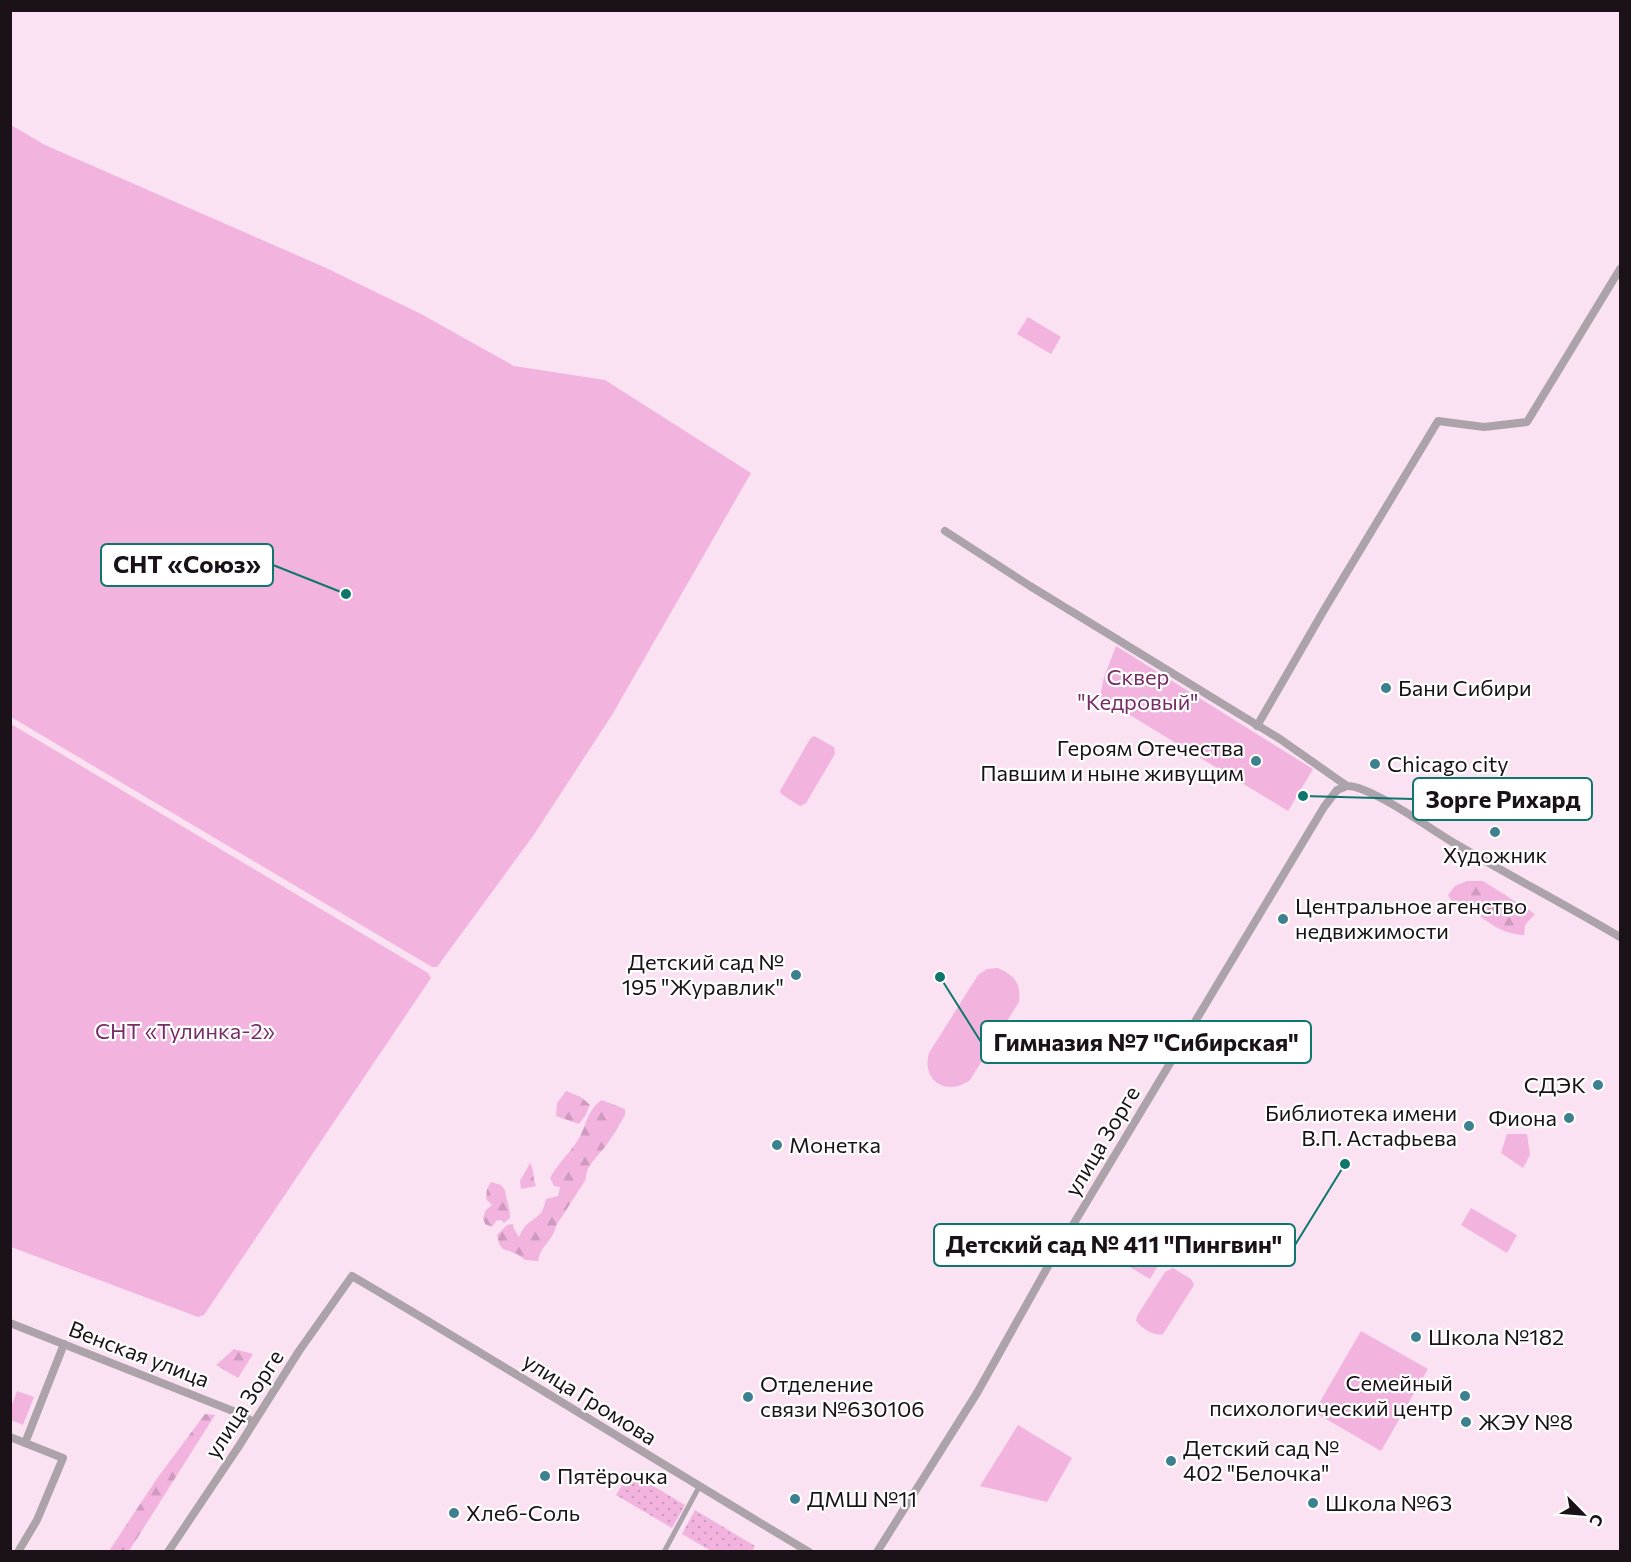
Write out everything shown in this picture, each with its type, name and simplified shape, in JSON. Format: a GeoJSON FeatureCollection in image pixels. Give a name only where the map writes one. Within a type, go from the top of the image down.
{"type":"FeatureCollection","features":[{"type":"Feature","properties":{"kind":"street"},"geometry":{"type":"LineString","coordinates":[[1257,726],[1323,610],[1438,421],[1484,427],[1527,422],[1620,269]]}},
{"type":"Feature","properties":{"kind":"street"},"geometry":{"type":"LineString","coordinates":[[945,531],[1030,586],[1280,739],[1347,786],[1356,787],[1378,797],[1457,845],[1620,937]]}},
{"type":"Feature","properties":{"kind":"street","name":"улица Зорге"},"geometry":{"type":"LineString","coordinates":[[877,1551],[977,1392],[1065,1238],[1323,807],[1338,790],[1347,786]]}},
{"type":"Feature","properties":{"kind":"street","name":"улица Зорге"},"geometry":{"type":"LineString","coordinates":[[168,1551],[351,1276]]}},
{"type":"Feature","properties":{"kind":"street","name":"улица Громова"},"geometry":{"type":"LineString","coordinates":[[351,1276],[809,1551]]}},
{"type":"Feature","properties":{"kind":"street","name":"Венская улица"},"geometry":{"type":"LineString","coordinates":[[10,1323],[233,1411],[254,1422]]}},
{"type":"Feature","properties":{"kind":"street"},"geometry":{"type":"LineString","coordinates":[[25,1443],[64,1344]]}},
{"type":"Feature","properties":{"kind":"street"},"geometry":{"type":"LineString","coordinates":[[10,1437],[63,1458],[37,1520],[18,1551]]}},
{"type":"Feature","properties":{"kind":"street"},"geometry":{"type":"LineString","coordinates":[[664,1551],[699,1487]]}},
{"type":"Feature","properties":{"kind":"green space"},"geometry":{"type":"Polygon","coordinates":[[[11,125],[45,145],[324,267],[421,314],[514,366],[605,380],[751,473],[612,715],[533,836],[437,967],[432,967],[11,717],[11,125]]]}},
{"type":"Feature","properties":{"kind":"green space"},"geometry":{"type":"Polygon","coordinates":[[[1028,317],[1061,337],[1051,354],[1017,334],[1028,317]]]}},
{"type":"Feature","properties":{"kind":"green space","name":"Сквер \"Кедровый\""},"geometry":{"type":"Polygon","coordinates":[[[1116,646],[1313,769],[1288,811],[1100,697],[1104,677],[1116,646]]]}},
{"type":"Feature","properties":{"kind":"green space","name":"СНТ «Тулинка-2»"},"geometry":{"type":"Polygon","coordinates":[[[11,724],[428,973],[431,978],[204,1315],[198,1317],[11,1247],[11,724]]]}},
{"type":"Feature","properties":{"kind":"green space"},"geometry":{"type":"Polygon","coordinates":[[[814,736],[834,747],[835,754],[806,803],[800,806],[780,791],[810,739],[814,736]]]}},
{"type":"Feature","properties":{"kind":"green space"},"geometry":{"type":"Polygon","coordinates":[[[1467,881],[1483,881],[1535,914],[1525,925],[1524,935],[1501,929],[1468,907],[1455,907],[1448,895],[1455,886],[1467,881]]]}},
{"type":"Feature","properties":{"kind":"green space"},"geometry":{"type":"Polygon","coordinates":[[[998,968],[1016,981],[1019,1002],[970,1080],[953,1087],[938,1083],[929,1071],[929,1053],[978,975],[987,969],[998,968]]]}},
{"type":"Feature","properties":{"kind":"green space"},"geometry":{"type":"Polygon","coordinates":[[[566,1091],[581,1097],[590,1105],[579,1124],[556,1116],[557,1103],[566,1091]]]}},
{"type":"Feature","properties":{"kind":"green space"},"geometry":{"type":"Polygon","coordinates":[[[602,1100],[625,1109],[625,1115],[608,1143],[589,1166],[586,1179],[556,1226],[538,1261],[525,1260],[503,1249],[497,1235],[507,1225],[513,1224],[519,1237],[526,1226],[541,1213],[546,1199],[558,1196],[560,1187],[554,1186],[550,1178],[578,1140],[593,1108],[602,1100]]]}},
{"type":"Feature","properties":{"kind":"green space"},"geometry":{"type":"Polygon","coordinates":[[[1507,1134],[1527,1134],[1530,1155],[1523,1168],[1501,1153],[1507,1134]]]}},
{"type":"Feature","properties":{"kind":"green space"},"geometry":{"type":"Polygon","coordinates":[[[530,1163],[536,1186],[521,1189],[520,1181],[530,1163]]]}},
{"type":"Feature","properties":{"kind":"green space"},"geometry":{"type":"Polygon","coordinates":[[[491,1182],[501,1185],[505,1190],[510,1218],[504,1223],[501,1220],[496,1221],[492,1227],[485,1224],[483,1218],[486,1210],[492,1205],[486,1199],[487,1189],[491,1182]]]}},
{"type":"Feature","properties":{"kind":"green space"},"geometry":{"type":"Polygon","coordinates":[[[1471,1208],[1517,1235],[1507,1253],[1461,1225],[1471,1208]]]}},
{"type":"Feature","properties":{"kind":"green space"},"geometry":{"type":"Polygon","coordinates":[[[1140,1246],[1162,1259],[1150,1279],[1128,1266],[1140,1246]]]}},
{"type":"Feature","properties":{"kind":"green space"},"geometry":{"type":"Polygon","coordinates":[[[1173,1268],[1191,1279],[1194,1285],[1163,1334],[1160,1335],[1148,1331],[1136,1321],[1165,1272],[1173,1268]]]}},
{"type":"Feature","properties":{"kind":"green space"},"geometry":{"type":"Polygon","coordinates":[[[1361,1331],[1428,1369],[1381,1451],[1314,1412],[1361,1331]]]}},
{"type":"Feature","properties":{"kind":"green space"},"geometry":{"type":"Polygon","coordinates":[[[234,1349],[253,1354],[238,1378],[216,1365],[234,1349]]]}},
{"type":"Feature","properties":{"kind":"green space"},"geometry":{"type":"Polygon","coordinates":[[[17,1391],[34,1397],[23,1425],[11,1420],[11,1407],[17,1391]]]}},
{"type":"Feature","properties":{"kind":"green space"},"geometry":{"type":"Polygon","coordinates":[[[205,1414],[215,1415],[129,1551],[109,1551],[158,1477],[205,1414]]]}},
{"type":"Feature","properties":{"kind":"green space"},"geometry":{"type":"Polygon","coordinates":[[[1018,1425],[1072,1458],[1047,1502],[980,1486],[1018,1425]]]}},
{"type":"Feature","properties":{"kind":"green space"},"geometry":{"type":"Polygon","coordinates":[[[630,1472],[685,1505],[672,1528],[616,1495],[630,1472]]]}},
{"type":"Feature","properties":{"kind":"green space"},"geometry":{"type":"Polygon","coordinates":[[[695,1510],[755,1546],[752,1551],[711,1551],[682,1534],[695,1510]]]}},
{"type":"Feature","properties":{"kind":"place","name":"СНТ «Союз»"},"geometry":{"type":"Point","coordinates":[346,594]}},
{"type":"Feature","properties":{"kind":"place","name":"Бани Сибири"},"geometry":{"type":"Point","coordinates":[1386,688]}},
{"type":"Feature","properties":{"kind":"place","name":"Героям Отечества Павшим и ныне живущим"},"geometry":{"type":"Point","coordinates":[1256,761]}},
{"type":"Feature","properties":{"kind":"place","name":"Chicago city"},"geometry":{"type":"Point","coordinates":[1375,764]}},
{"type":"Feature","properties":{"kind":"place","name":"Зорге Рихард"},"geometry":{"type":"Point","coordinates":[1303,796]}},
{"type":"Feature","properties":{"kind":"place","name":"Художник"},"geometry":{"type":"Point","coordinates":[1495,832]}},
{"type":"Feature","properties":{"kind":"place","name":"Центральное агенство недвижимости"},"geometry":{"type":"Point","coordinates":[1283,919]}},
{"type":"Feature","properties":{"kind":"place","name":"Детский сад № 195 \"Журавлик\""},"geometry":{"type":"Point","coordinates":[796,975]}},
{"type":"Feature","properties":{"kind":"place","name":"Гимназия №7 \"Сибирская\""},"geometry":{"type":"Point","coordinates":[940,977]}},
{"type":"Feature","properties":{"kind":"place","name":"СДЭК"},"geometry":{"type":"Point","coordinates":[1598,1085]}},
{"type":"Feature","properties":{"kind":"place","name":"Фиона"},"geometry":{"type":"Point","coordinates":[1569,1118]}},
{"type":"Feature","properties":{"kind":"place","name":"Библиотека имени В.П. Астафьева"},"geometry":{"type":"Point","coordinates":[1469,1126]}},
{"type":"Feature","properties":{"kind":"place","name":"Монетка"},"geometry":{"type":"Point","coordinates":[777,1145]}},
{"type":"Feature","properties":{"kind":"place","name":"Детский сад № 411 \"Пингвин\""},"geometry":{"type":"Point","coordinates":[1345,1164]}},
{"type":"Feature","properties":{"kind":"place","name":"Школа №182"},"geometry":{"type":"Point","coordinates":[1416,1337]}},
{"type":"Feature","properties":{"kind":"place","name":"Семейный психологический центр"},"geometry":{"type":"Point","coordinates":[1465,1396]}},
{"type":"Feature","properties":{"kind":"place","name":"Отделение связи №630106"},"geometry":{"type":"Point","coordinates":[748,1397]}},
{"type":"Feature","properties":{"kind":"place","name":"ЖЭУ №8"},"geometry":{"type":"Point","coordinates":[1466,1422]}},
{"type":"Feature","properties":{"kind":"place","name":"Детский сад № 402 \"Белочка\""},"geometry":{"type":"Point","coordinates":[1171,1461]}},
{"type":"Feature","properties":{"kind":"place","name":"Пятёрочка"},"geometry":{"type":"Point","coordinates":[545,1476]}},
{"type":"Feature","properties":{"kind":"place","name":"ДМШ №11"},"geometry":{"type":"Point","coordinates":[795,1499]}},
{"type":"Feature","properties":{"kind":"place","name":"Школа №63"},"geometry":{"type":"Point","coordinates":[1313,1503]}},
{"type":"Feature","properties":{"kind":"place","name":"Хлеб-Соль"},"geometry":{"type":"Point","coordinates":[454,1513]}}]}
